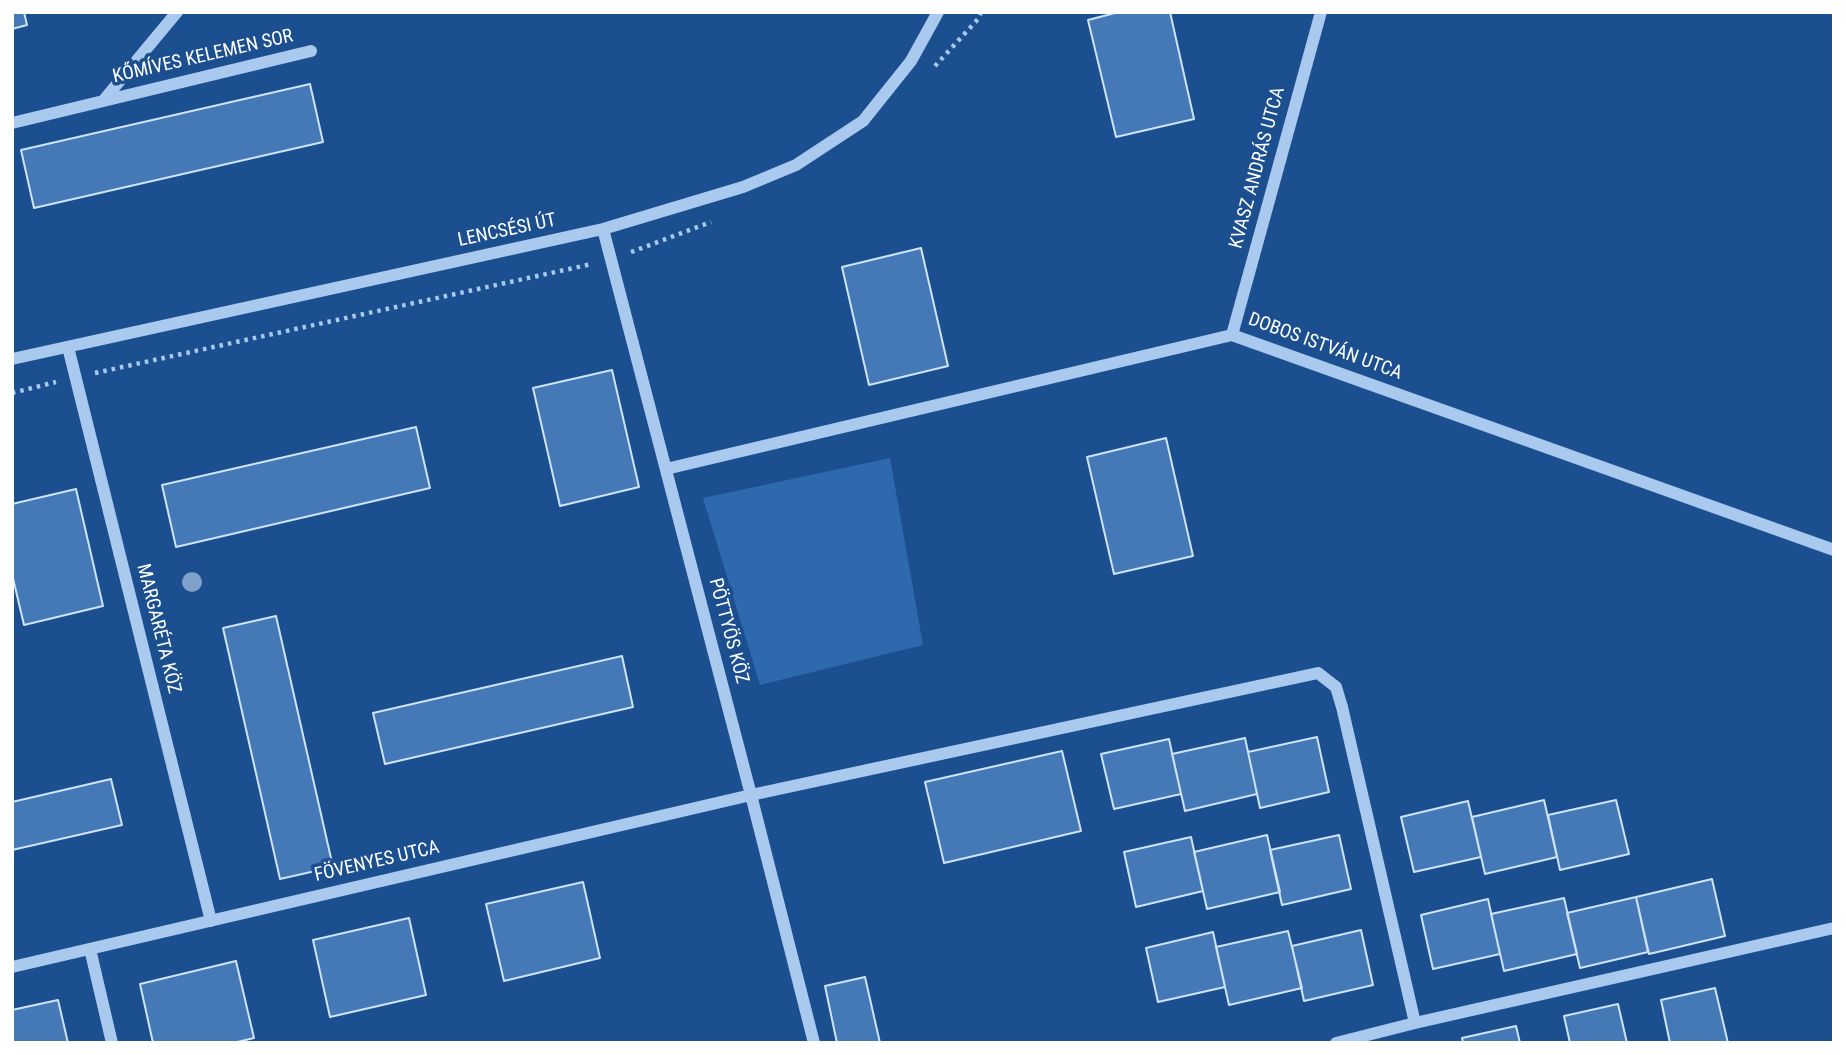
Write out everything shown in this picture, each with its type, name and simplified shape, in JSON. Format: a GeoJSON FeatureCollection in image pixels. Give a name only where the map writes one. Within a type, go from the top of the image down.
{"type":"FeatureCollection","features":[{"type":"Feature","properties":{"kind":"street","name":"KŐMÍVES KELEMEN SOR"},"geometry":{"type":"LineString","coordinates":[[103,101],[177,12]]}},
{"type":"Feature","properties":{"kind":"street","name":"LENCSÉSI ÚT"},"geometry":{"type":"LineString","coordinates":[[12,359],[603,229],[743,187],[796,164],[863,121],[911,61],[938,12]]}},
{"type":"Feature","properties":{"kind":"street","name":"KVASZ ANDRÁS UTCA"},"geometry":{"type":"LineString","coordinates":[[1233,335],[1321,12]]}},
{"type":"Feature","properties":{"kind":"street","name":"KŐMÍVES KELEMEN SOR"},"geometry":{"type":"LineString","coordinates":[[12,123],[311,51]]}},
{"type":"Feature","properties":{"kind":"street","name":"PÖTTYÖS KÖZ"},"geometry":{"type":"LineString","coordinates":[[603,229],[814,1043]]}},
{"type":"Feature","properties":{"kind":"street","name":"DOBOS ISTVÁN UTCA"},"geometry":{"type":"LineString","coordinates":[[666,470],[1233,335],[1834,550]]}},
{"type":"Feature","properties":{"kind":"street","name":"MARGARÉTA KÖZ"},"geometry":{"type":"LineString","coordinates":[[68,347],[211,921]]}},
{"type":"Feature","properties":{"kind":"street","name":"FÖVENYES UTCA"},"geometry":{"type":"LineString","coordinates":[[12,967],[751,795],[1318,673],[1336,687],[1342,707],[1415,1023]]}},
{"type":"Feature","properties":{"kind":"street"},"geometry":{"type":"LineString","coordinates":[[1336,1043],[1834,928]]}},
{"type":"Feature","properties":{"kind":"street"},"geometry":{"type":"LineString","coordinates":[[90,949],[112,1043]]}},
{"type":"Feature","properties":{"kind":"shaded area"},"geometry":{"type":"Polygon","coordinates":[[[890,458],[923,645],[760,685],[703,498],[890,458]]]}},
{"type":"Feature","properties":{"kind":"building"},"geometry":{"type":"Polygon","coordinates":[[[12,12],[24,12],[27,25],[12,29],[12,12]]]}},
{"type":"Feature","properties":{"kind":"building"},"geometry":{"type":"Polygon","coordinates":[[[1119,12],[1170,12],[1194,119],[1116,137],[1088,20],[1119,12]]]}},
{"type":"Feature","properties":{"kind":"building"},"geometry":{"type":"Polygon","coordinates":[[[310,84],[323,142],[34,208],[21,150],[310,84]]]}},
{"type":"Feature","properties":{"kind":"building"},"geometry":{"type":"Polygon","coordinates":[[[921,248],[948,366],[869,385],[842,267],[921,248]]]}},
{"type":"Feature","properties":{"kind":"building"},"geometry":{"type":"Polygon","coordinates":[[[612,370],[639,487],[560,506],[533,388],[612,370]]]}},
{"type":"Feature","properties":{"kind":"building"},"geometry":{"type":"Polygon","coordinates":[[[416,427],[430,488],[176,547],[162,485],[416,427]]]}},
{"type":"Feature","properties":{"kind":"building"},"geometry":{"type":"Polygon","coordinates":[[[1166,438],[1193,556],[1114,574],[1087,457],[1166,438]]]}},
{"type":"Feature","properties":{"kind":"building"},"geometry":{"type":"Polygon","coordinates":[[[76,489],[103,606],[24,625],[12,574],[12,504],[76,489]]]}},
{"type":"Feature","properties":{"kind":"building"},"geometry":{"type":"Polygon","coordinates":[[[276,616],[333,867],[280,879],[223,628],[276,616]]]}},
{"type":"Feature","properties":{"kind":"building"},"geometry":{"type":"Polygon","coordinates":[[[622,656],[633,707],[385,764],[373,713],[622,656]]]}},
{"type":"Feature","properties":{"kind":"building"},"geometry":{"type":"Polygon","coordinates":[[[1317,737],[1329,792],[1260,808],[1248,752],[1317,737]]]}},
{"type":"Feature","properties":{"kind":"building"},"geometry":{"type":"Polygon","coordinates":[[[1245,738],[1257,794],[1185,811],[1172,754],[1245,738]]]}},
{"type":"Feature","properties":{"kind":"building"},"geometry":{"type":"Polygon","coordinates":[[[1169,739],[1181,794],[1114,809],[1101,754],[1169,739]]]}},
{"type":"Feature","properties":{"kind":"building"},"geometry":{"type":"Polygon","coordinates":[[[1062,751],[1081,831],[944,863],[925,782],[1062,751]]]}},
{"type":"Feature","properties":{"kind":"building"},"geometry":{"type":"Polygon","coordinates":[[[111,779],[122,825],[12,850],[12,802],[111,779]]]}},
{"type":"Feature","properties":{"kind":"building"},"geometry":{"type":"Polygon","coordinates":[[[1544,800],[1557,857],[1485,874],[1472,817],[1544,800]]]}},
{"type":"Feature","properties":{"kind":"building"},"geometry":{"type":"Polygon","coordinates":[[[1616,800],[1629,854],[1560,870],[1548,815],[1616,800]]]}},
{"type":"Feature","properties":{"kind":"building"},"geometry":{"type":"Polygon","coordinates":[[[1468,801],[1481,857],[1414,872],[1401,817],[1468,801]]]}},
{"type":"Feature","properties":{"kind":"building"},"geometry":{"type":"Polygon","coordinates":[[[1267,835],[1280,892],[1207,909],[1194,852],[1267,835]]]}},
{"type":"Feature","properties":{"kind":"building"},"geometry":{"type":"Polygon","coordinates":[[[1339,835],[1351,889],[1282,905],[1270,850],[1339,835]]]}},
{"type":"Feature","properties":{"kind":"building"},"geometry":{"type":"Polygon","coordinates":[[[1191,837],[1203,891],[1136,907],[1124,852],[1191,837]]]}},
{"type":"Feature","properties":{"kind":"building"},"geometry":{"type":"Polygon","coordinates":[[[1712,879],[1725,936],[1649,954],[1636,897],[1712,879]]]}},
{"type":"Feature","properties":{"kind":"building"},"geometry":{"type":"Polygon","coordinates":[[[583,882],[600,958],[504,981],[486,904],[583,882]]]}},
{"type":"Feature","properties":{"kind":"building"},"geometry":{"type":"Polygon","coordinates":[[[1636,897],[1648,952],[1580,968],[1567,913],[1636,897]]]}},
{"type":"Feature","properties":{"kind":"building"},"geometry":{"type":"Polygon","coordinates":[[[1564,898],[1577,954],[1504,971],[1491,914],[1564,898]]]}},
{"type":"Feature","properties":{"kind":"building"},"geometry":{"type":"Polygon","coordinates":[[[1488,899],[1500,954],[1433,969],[1421,915],[1488,899]]]}},
{"type":"Feature","properties":{"kind":"building"},"geometry":{"type":"Polygon","coordinates":[[[409,918],[426,995],[330,1017],[313,940],[409,918]]]}},
{"type":"Feature","properties":{"kind":"building"},"geometry":{"type":"Polygon","coordinates":[[[1361,930],[1373,985],[1304,1001],[1292,946],[1361,930]]]}},
{"type":"Feature","properties":{"kind":"building"},"geometry":{"type":"Polygon","coordinates":[[[1288,931],[1302,988],[1229,1005],[1216,947],[1288,931]]]}},
{"type":"Feature","properties":{"kind":"building"},"geometry":{"type":"Polygon","coordinates":[[[1213,932],[1225,987],[1158,1002],[1146,948],[1213,932]]]}},
{"type":"Feature","properties":{"kind":"building"},"geometry":{"type":"Polygon","coordinates":[[[236,961],[254,1038],[233,1043],[153,1043],[140,984],[236,961]]]}},
{"type":"Feature","properties":{"kind":"building"},"geometry":{"type":"Polygon","coordinates":[[[865,977],[880,1043],[837,1043],[825,986],[865,977]]]}},
{"type":"Feature","properties":{"kind":"building"},"geometry":{"type":"Polygon","coordinates":[[[1715,988],[1728,1043],[1670,1043],[1661,1000],[1715,988]]]}},
{"type":"Feature","properties":{"kind":"building"},"geometry":{"type":"Polygon","coordinates":[[[58,1000],[68,1043],[12,1043],[12,1010],[58,1000]]]}},
{"type":"Feature","properties":{"kind":"building"},"geometry":{"type":"Polygon","coordinates":[[[1618,1004],[1627,1043],[1570,1043],[1564,1016],[1618,1004]]]}},
{"type":"Feature","properties":{"kind":"building"},"geometry":{"type":"Polygon","coordinates":[[[1516,1026],[1520,1043],[1463,1043],[1462,1038],[1516,1026]]]}}]}
